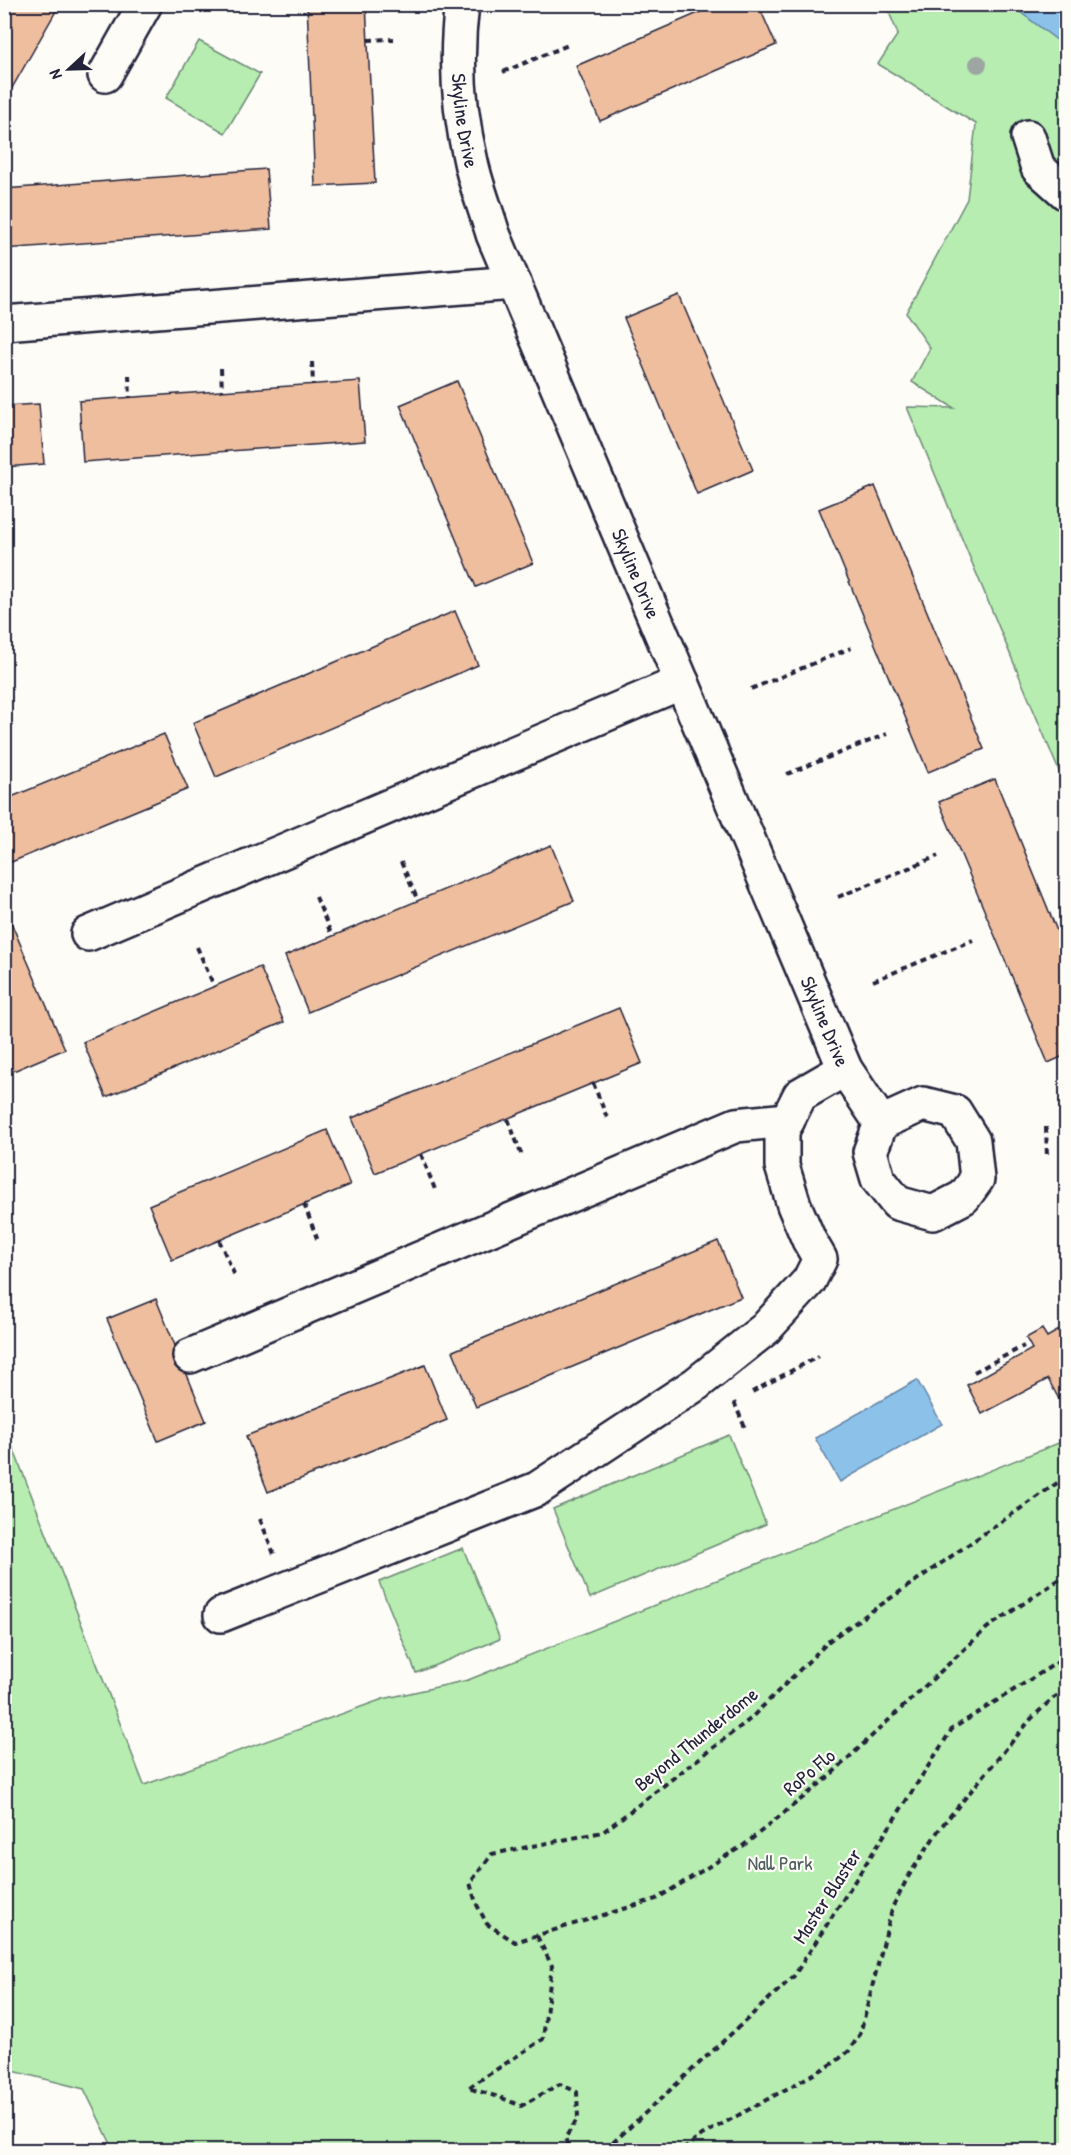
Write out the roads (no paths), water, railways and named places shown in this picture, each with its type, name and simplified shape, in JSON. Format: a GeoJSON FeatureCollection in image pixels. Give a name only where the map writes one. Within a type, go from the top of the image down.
{"type":"FeatureCollection","features":[{"type":"Feature","properties":{"kind":"street"},"geometry":{"type":"LineString","coordinates":[[105,75],[145,4]]}},
{"type":"Feature","properties":{"kind":"street","name":"Skyline Drive"},"geometry":{"type":"LineString","coordinates":[[462,4],[459,55],[462,114],[471,163],[493,234],[845,1069],[881,1123]]}},
{"type":"Feature","properties":{"kind":"street"},"geometry":{"type":"LineString","coordinates":[[1028,137],[1038,168],[1066,193]]}},
{"type":"Feature","properties":{"kind":"street"},"geometry":{"type":"LineString","coordinates":[[4,323],[514,283]]}},
{"type":"Feature","properties":{"kind":"street"},"geometry":{"type":"LineString","coordinates":[[88,934],[682,682]]}},
{"type":"Feature","properties":{"kind":"street"},"geometry":{"type":"LineString","coordinates":[[221,1615],[537,1489],[696,1384],[765,1329],[809,1281],[820,1259],[794,1205],[782,1166],[782,1131],[800,1095],[845,1069]]}},
{"type":"Feature","properties":{"kind":"street"},"geometry":{"type":"LineString","coordinates":[[190,1356],[736,1125],[788,1120]]}},
{"type":"Feature","properties":{"kind":"water"},"geometry":{"type":"Polygon","coordinates":[[[1011,5],[1066,5],[1066,47],[1011,5]]]}},
{"type":"Feature","properties":{"kind":"water"},"geometry":{"type":"Polygon","coordinates":[[[917,1380],[942,1424],[840,1482],[815,1438],[917,1380]]]}},
{"type":"Feature","properties":{"kind":"park label","name":"Nall Park"},"geometry":{"type":"Point","coordinates":[780,1863]}}]}
